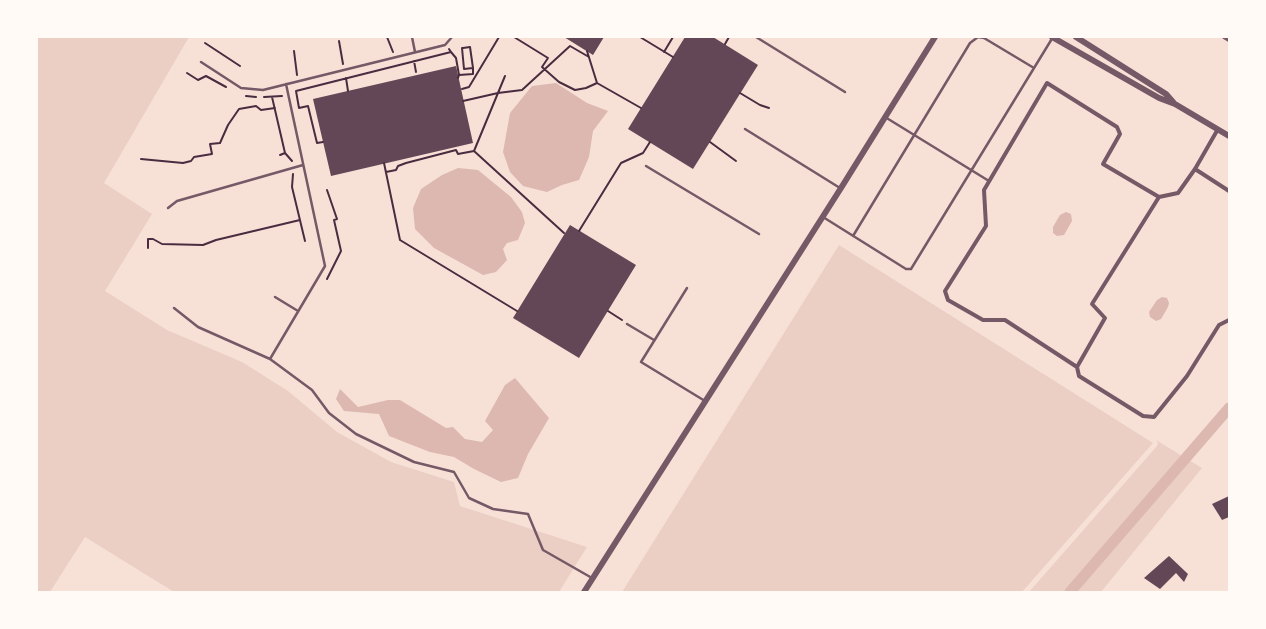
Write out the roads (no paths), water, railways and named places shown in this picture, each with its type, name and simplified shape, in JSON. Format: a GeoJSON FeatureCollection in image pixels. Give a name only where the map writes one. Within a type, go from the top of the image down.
{"type":"FeatureCollection","features":[{"type":"Feature","properties":{"kind":"street"},"geometry":{"type":"LineString","coordinates":[[584,592],[841,188],[935,37]]}},
{"type":"Feature","properties":{"kind":"street"},"geometry":{"type":"LineString","coordinates":[[1053,37],[1159,98],[1175,104],[1229,136]]}},
{"type":"Feature","properties":{"kind":"street"},"geometry":{"type":"LineString","coordinates":[[1076,37],[1166,94],[1175,104]]}},
{"type":"Feature","properties":{"kind":"street"},"geometry":{"type":"LineString","coordinates":[[1224,37],[1229,40]]}},
{"type":"Feature","properties":{"kind":"street"},"geometry":{"type":"LineString","coordinates":[[1077,367],[1005,320],[983,320],[948,300],[945,291],[986,226],[984,190],[989,181],[1047,84],[1117,127],[1120,134],[1104,164],[1159,197],[1178,193],[1195,169],[1218,129]]}},
{"type":"Feature","properties":{"kind":"street"},"geometry":{"type":"LineString","coordinates":[[1195,169],[1229,191]]}},
{"type":"Feature","properties":{"kind":"street"},"geometry":{"type":"LineString","coordinates":[[1159,197],[1092,304],[1105,318],[1077,367],[1079,376],[1143,416],[1154,417],[1186,376],[1219,325],[1229,320]]}},
{"type":"Feature","properties":{"kind":"lane"},"geometry":{"type":"LineString","coordinates":[[412,37],[416,52]]}},
{"type":"Feature","properties":{"kind":"lane"},"geometry":{"type":"LineString","coordinates":[[201,62],[242,88],[263,90],[445,45],[452,37]]}},
{"type":"Feature","properties":{"kind":"lane"},"geometry":{"type":"LineString","coordinates":[[756,37],[845,92]]}},
{"type":"Feature","properties":{"kind":"lane"},"geometry":{"type":"LineString","coordinates":[[822,217],[906,269],[911,269],[1053,37]]}},
{"type":"Feature","properties":{"kind":"lane"},"geometry":{"type":"LineString","coordinates":[[853,236],[970,43],[974,39],[984,38],[1034,68]]}},
{"type":"Feature","properties":{"kind":"lane"},"geometry":{"type":"LineString","coordinates":[[270,358],[324,266],[286,84]]}},
{"type":"Feature","properties":{"kind":"lane"},"geometry":{"type":"LineString","coordinates":[[885,117],[989,181]]}},
{"type":"Feature","properties":{"kind":"lane"},"geometry":{"type":"LineString","coordinates":[[745,129],[841,188]]}},
{"type":"Feature","properties":{"kind":"lane"},"geometry":{"type":"LineString","coordinates":[[168,208],[177,201],[303,165]]}},
{"type":"Feature","properties":{"kind":"lane"},"geometry":{"type":"LineString","coordinates":[[646,166],[759,234]]}},
{"type":"Feature","properties":{"kind":"lane"},"geometry":{"type":"LineString","coordinates":[[687,288],[641,362],[705,402]]}},
{"type":"Feature","properties":{"kind":"lane"},"geometry":{"type":"LineString","coordinates":[[275,297],[298,311]]}},
{"type":"Feature","properties":{"kind":"lane"},"geometry":{"type":"LineString","coordinates":[[174,308],[198,327],[270,358],[312,390],[330,413],[356,434],[414,462],[454,472],[469,498],[492,509],[528,514],[543,550],[593,578]]}},
{"type":"Feature","properties":{"kind":"lane"},"geometry":{"type":"LineString","coordinates":[[628,324],[654,340]]}},
{"type":"Feature","properties":{"kind":"waterway"},"geometry":{"type":"LineString","coordinates":[[1070,592],[1229,408]]}}]}
